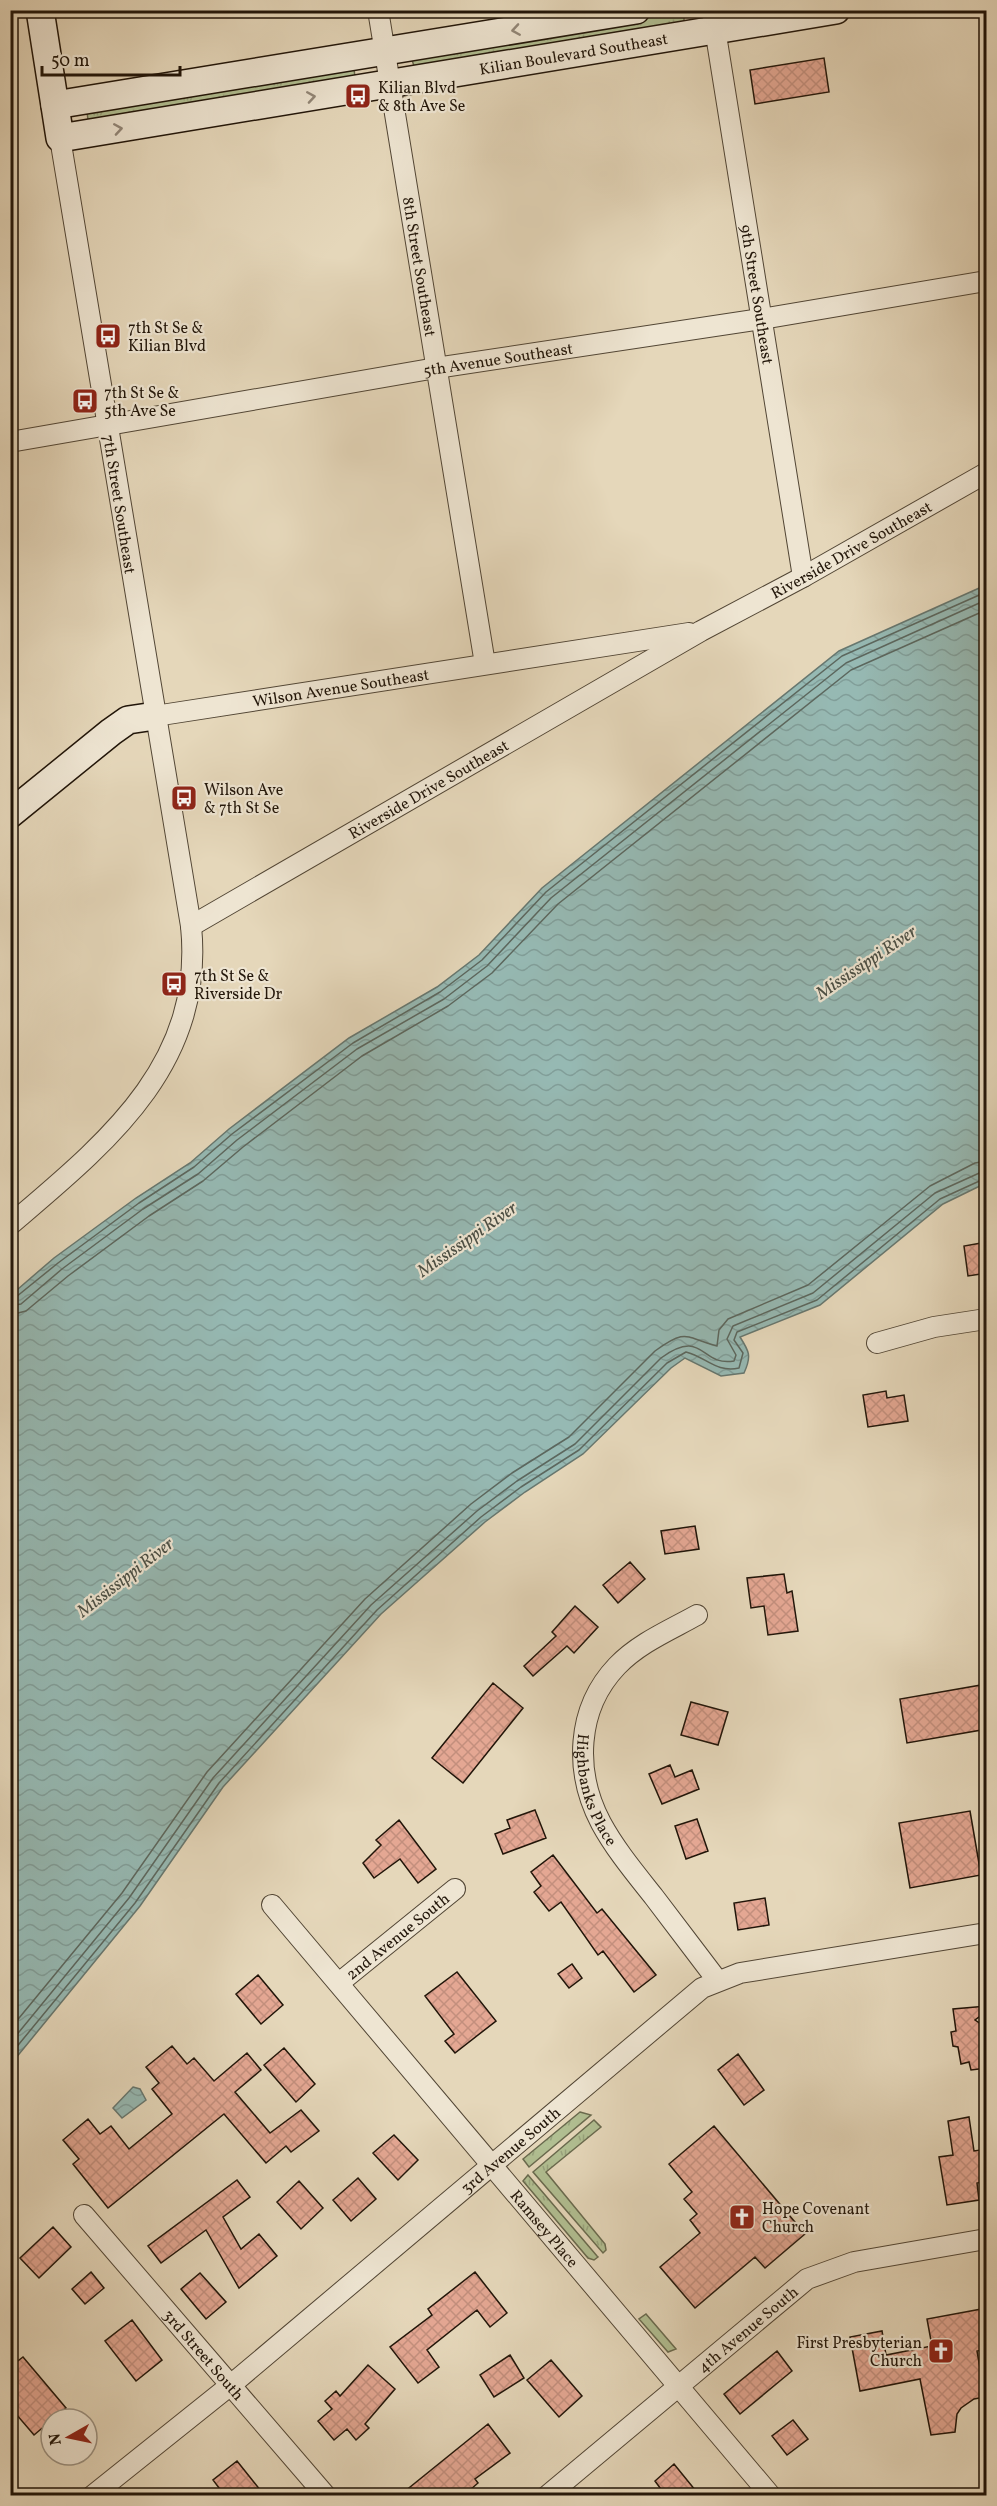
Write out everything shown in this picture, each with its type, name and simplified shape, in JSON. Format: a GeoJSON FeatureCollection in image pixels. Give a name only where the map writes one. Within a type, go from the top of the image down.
{"type":"FeatureCollection","features":[{"type":"Feature","properties":{"kind":"street","name":"7th Street Southeast"},"geometry":{"type":"LineString","coordinates":[[40,10],[191,926]]}},
{"type":"Feature","properties":{"kind":"street","name":"8th Street Southeast"},"geometry":{"type":"LineString","coordinates":[[378,10],[485,664]]}},
{"type":"Feature","properties":{"kind":"street","name":"Kilian Boulevard Southeast"},"geometry":{"type":"LineString","coordinates":[[55,105],[636,10]]}},
{"type":"Feature","properties":{"kind":"street","name":"Kilian Boulevard Southeast"},"geometry":{"type":"LineString","coordinates":[[60,138],[390,84],[713,21],[836,10]]}},
{"type":"Feature","properties":{"kind":"street","name":"9th Street Southeast"},"geometry":{"type":"LineString","coordinates":[[713,21],[803,577]]}},
{"type":"Feature","properties":{"kind":"street","name":"5th Avenue Southeast"},"geometry":{"type":"LineString","coordinates":[[10,442],[436,368],[761,319],[987,281]]}},
{"type":"Feature","properties":{"kind":"street","name":"Riverside Drive Southeast"},"geometry":{"type":"LineString","coordinates":[[191,926],[701,631],[803,577],[987,473]]}},
{"type":"Feature","properties":{"kind":"street","name":"Wilson Avenue Southeast"},"geometry":{"type":"LineString","coordinates":[[10,814],[128,720],[701,631]]}},
{"type":"Feature","properties":{"kind":"street"},"geometry":{"type":"LineString","coordinates":[[10,1225],[98,1150],[142,1100],[158,1074],[177,1036],[193,979],[191,926]]}},
{"type":"Feature","properties":{"kind":"street"},"geometry":{"type":"LineString","coordinates":[[877,1343],[934,1326],[987,1320]]}},
{"type":"Feature","properties":{"kind":"street","name":"Highbanks Place"},"geometry":{"type":"LineString","coordinates":[[697,1615],[646,1643],[628,1656],[608,1677],[589,1707],[585,1724],[583,1768],[592,1804],[611,1839],[717,1980]]}},
{"type":"Feature","properties":{"kind":"street","name":"2nd Avenue South"},"geometry":{"type":"LineString","coordinates":[[339,1983],[455,1889]]}},
{"type":"Feature","properties":{"kind":"street","name":"Ramsey Place"},"geometry":{"type":"LineString","coordinates":[[272,1905],[771,2496]]}},
{"type":"Feature","properties":{"kind":"street","name":"3rd Avenue South"},"geometry":{"type":"LineString","coordinates":[[92,2496],[232,2384],[698,1992],[717,1980],[740,1973],[987,1933]]}},
{"type":"Feature","properties":{"kind":"street","name":"3rd Street South"},"geometry":{"type":"LineString","coordinates":[[84,2215],[232,2384],[326,2496]]}},
{"type":"Feature","properties":{"kind":"street","name":"4th Avenue South"},"geometry":{"type":"LineString","coordinates":[[547,2496],[797,2285],[816,2274],[865,2260],[987,2239]]}},
{"type":"Feature","properties":{"kind":"green space"},"geometry":{"type":"Polygon","coordinates":[[[678,12],[684,15],[684,24],[414,66],[412,60],[417,56],[678,12]]]}},
{"type":"Feature","properties":{"kind":"green space"},"geometry":{"type":"Polygon","coordinates":[[[354,69],[355,77],[88,120],[87,112],[354,69]]]}},
{"type":"Feature","properties":{"kind":"green space"},"geometry":{"type":"Polygon","coordinates":[[[580,2112],[591,2115],[529,2167],[523,2159],[580,2112]]]}},
{"type":"Feature","properties":{"kind":"green space"},"geometry":{"type":"Polygon","coordinates":[[[594,2120],[601,2127],[546,2172],[605,2244],[606,2250],[603,2253],[533,2172],[594,2120]]]}},
{"type":"Feature","properties":{"kind":"green space"},"geometry":{"type":"Polygon","coordinates":[[[528,2175],[598,2257],[594,2260],[588,2258],[523,2181],[528,2175]]]}},
{"type":"Feature","properties":{"kind":"green space"},"geometry":{"type":"Polygon","coordinates":[[[646,2314],[676,2349],[668,2352],[639,2319],[646,2314]]]}},
{"type":"Feature","properties":{"kind":"water","name":"Mississippi River"},"geometry":{"type":"Polygon","coordinates":[[[986,585],[986,1183],[943,1204],[820,1305],[740,1337],[748,1354],[744,1373],[721,1376],[685,1358],[671,1368],[583,1454],[525,1492],[485,1522],[381,1614],[223,1787],[140,1906],[11,2064],[11,1295],[54,1258],[136,1198],[190,1163],[229,1129],[349,1038],[437,987],[479,955],[542,888],[839,651],[986,585]]]}},
{"type":"Feature","properties":{"kind":"water"},"geometry":{"type":"Polygon","coordinates":[[[133,2087],[140,2089],[146,2100],[122,2118],[113,2108],[133,2087]]]}},
{"type":"Feature","properties":{"kind":"building"},"geometry":{"type":"Polygon","coordinates":[[[824,58],[829,92],[755,104],[750,70],[824,58]]]}},
{"type":"Feature","properties":{"kind":"building"},"geometry":{"type":"Polygon","coordinates":[[[987,1242],[987,1273],[968,1276],[964,1246],[987,1242]]]}},
{"type":"Feature","properties":{"kind":"building"},"geometry":{"type":"Polygon","coordinates":[[[886,1391],[887,1398],[904,1395],[908,1421],[868,1427],[863,1395],[886,1391]]]}},
{"type":"Feature","properties":{"kind":"building"},"geometry":{"type":"Polygon","coordinates":[[[695,1526],[699,1549],[665,1554],[661,1531],[695,1526]]]}},
{"type":"Feature","properties":{"kind":"building"},"geometry":{"type":"Polygon","coordinates":[[[630,1562],[645,1579],[618,1603],[603,1585],[630,1562]]]}},
{"type":"Feature","properties":{"kind":"building"},"geometry":{"type":"Polygon","coordinates":[[[784,1574],[787,1593],[792,1591],[798,1631],[768,1635],[764,1606],[751,1608],[747,1578],[784,1574]]]}},
{"type":"Feature","properties":{"kind":"building"},"geometry":{"type":"Polygon","coordinates":[[[575,1606],[598,1627],[574,1653],[567,1646],[533,1676],[524,1666],[556,1636],[552,1632],[575,1606]]]}},
{"type":"Feature","properties":{"kind":"building"},"geometry":{"type":"Polygon","coordinates":[[[493,1683],[523,1708],[463,1783],[432,1758],[493,1683]]]}},
{"type":"Feature","properties":{"kind":"building"},"geometry":{"type":"Polygon","coordinates":[[[987,1684],[987,1729],[907,1743],[900,1699],[987,1684]]]}},
{"type":"Feature","properties":{"kind":"building"},"geometry":{"type":"Polygon","coordinates":[[[691,1702],[728,1712],[718,1745],[681,1735],[691,1702]]]}},
{"type":"Feature","properties":{"kind":"building"},"geometry":{"type":"Polygon","coordinates":[[[670,1765],[675,1777],[692,1770],[699,1789],[662,1804],[649,1774],[670,1765]]]}},
{"type":"Feature","properties":{"kind":"building"},"geometry":{"type":"Polygon","coordinates":[[[535,1810],[546,1838],[503,1854],[495,1834],[510,1828],[507,1820],[535,1810]]]}},
{"type":"Feature","properties":{"kind":"building"},"geometry":{"type":"Polygon","coordinates":[[[970,1811],[981,1875],[910,1888],[899,1823],[970,1811]]]}},
{"type":"Feature","properties":{"kind":"building"},"geometry":{"type":"Polygon","coordinates":[[[697,1819],[708,1851],[686,1859],[675,1826],[697,1819]]]}},
{"type":"Feature","properties":{"kind":"building"},"geometry":{"type":"Polygon","coordinates":[[[399,1820],[436,1869],[418,1883],[400,1859],[374,1878],[363,1863],[381,1845],[376,1840],[399,1820]]]}},
{"type":"Feature","properties":{"kind":"building"},"geometry":{"type":"Polygon","coordinates":[[[553,1855],[597,1913],[602,1909],[656,1975],[634,1992],[603,1951],[598,1955],[561,1902],[549,1911],[534,1892],[541,1886],[531,1872],[553,1855]]]}},
{"type":"Feature","properties":{"kind":"building"},"geometry":{"type":"Polygon","coordinates":[[[765,1898],[769,1925],[738,1930],[734,1903],[765,1898]]]}},
{"type":"Feature","properties":{"kind":"building"},"geometry":{"type":"Polygon","coordinates":[[[572,1964],[582,1978],[569,1988],[558,1974],[572,1964]]]}},
{"type":"Feature","properties":{"kind":"building"},"geometry":{"type":"Polygon","coordinates":[[[457,1972],[496,2021],[455,2053],[445,2041],[454,2034],[425,1996],[457,1972]]]}},
{"type":"Feature","properties":{"kind":"building"},"geometry":{"type":"Polygon","coordinates":[[[258,1975],[283,2005],[261,2024],[236,1994],[258,1975]]]}},
{"type":"Feature","properties":{"kind":"building"},"geometry":{"type":"Polygon","coordinates":[[[987,2006],[987,2011],[975,2020],[987,2028],[987,2068],[971,2070],[969,2062],[961,2064],[958,2047],[953,2046],[951,2032],[956,2031],[953,2009],[987,2006]]]}},
{"type":"Feature","properties":{"kind":"building"},"geometry":{"type":"Polygon","coordinates":[[[172,2046],[187,2064],[194,2058],[214,2081],[247,2053],[261,2070],[235,2092],[270,2133],[301,2110],[319,2131],[291,2152],[286,2146],[266,2163],[224,2114],[108,2208],[73,2164],[79,2159],[63,2140],[88,2119],[100,2134],[111,2126],[129,2149],[172,2114],[152,2089],[159,2083],[146,2067],[172,2046]]]}},
{"type":"Feature","properties":{"kind":"building"},"geometry":{"type":"Polygon","coordinates":[[[284,2048],[315,2084],[296,2102],[264,2065],[284,2048]]]}},
{"type":"Feature","properties":{"kind":"building"},"geometry":{"type":"Polygon","coordinates":[[[738,2054],[764,2090],[744,2105],[718,2070],[738,2054]]]}},
{"type":"Feature","properties":{"kind":"building"},"geometry":{"type":"Polygon","coordinates":[[[969,2117],[974,2151],[987,2149],[987,2181],[977,2183],[979,2200],[947,2205],[939,2157],[953,2155],[948,2121],[969,2117]]]}},
{"type":"Feature","properties":{"kind":"building","name":"Hope Covenant Church"},"geometry":{"type":"Polygon","coordinates":[[[714,2126],[805,2234],[765,2268],[755,2257],[695,2308],[660,2267],[700,2233],[690,2220],[697,2214],[684,2199],[692,2192],[669,2164],[714,2126]]]}},
{"type":"Feature","properties":{"kind":"building"},"geometry":{"type":"Polygon","coordinates":[[[394,2135],[418,2160],[398,2180],[373,2153],[394,2135]]]}},
{"type":"Feature","properties":{"kind":"building"},"geometry":{"type":"Polygon","coordinates":[[[358,2178],[376,2199],[351,2221],[333,2200],[358,2178]]]}},
{"type":"Feature","properties":{"kind":"building"},"geometry":{"type":"Polygon","coordinates":[[[237,2180],[250,2197],[223,2217],[241,2249],[259,2234],[277,2256],[239,2288],[206,2230],[161,2263],[148,2246],[237,2180]]]}},
{"type":"Feature","properties":{"kind":"building"},"geometry":{"type":"Polygon","coordinates":[[[299,2181],[323,2208],[301,2229],[277,2202],[299,2181]]]}},
{"type":"Feature","properties":{"kind":"building"},"geometry":{"type":"Polygon","coordinates":[[[53,2227],[71,2247],[39,2278],[20,2258],[53,2227]]]}},
{"type":"Feature","properties":{"kind":"building"},"geometry":{"type":"Polygon","coordinates":[[[91,2272],[104,2288],[85,2304],[72,2289],[91,2272]]]}},
{"type":"Feature","properties":{"kind":"building"},"geometry":{"type":"Polygon","coordinates":[[[475,2272],[507,2313],[490,2327],[477,2310],[427,2350],[439,2367],[418,2383],[390,2347],[432,2315],[428,2309],[475,2272]]]}},
{"type":"Feature","properties":{"kind":"building"},"geometry":{"type":"Polygon","coordinates":[[[200,2273],[226,2302],[206,2319],[181,2289],[200,2273]]]}},
{"type":"Feature","properties":{"kind":"building","name":"First Presbyterian Church"},"geometry":{"type":"Polygon","coordinates":[[[987,2308],[987,2349],[977,2351],[985,2397],[974,2399],[961,2408],[957,2414],[955,2432],[931,2435],[920,2379],[860,2391],[850,2337],[882,2331],[886,2355],[932,2346],[927,2319],[987,2308]]]}},
{"type":"Feature","properties":{"kind":"building"},"geometry":{"type":"Polygon","coordinates":[[[132,2320],[162,2360],[136,2381],[105,2341],[132,2320]]]}},
{"type":"Feature","properties":{"kind":"building"},"geometry":{"type":"Polygon","coordinates":[[[777,2351],[792,2371],[740,2414],[724,2394],[777,2351]]]}},
{"type":"Feature","properties":{"kind":"building"},"geometry":{"type":"Polygon","coordinates":[[[510,2355],[524,2378],[494,2397],[480,2375],[510,2355]]]}},
{"type":"Feature","properties":{"kind":"building"},"geometry":{"type":"Polygon","coordinates":[[[23,2357],[65,2407],[39,2407],[39,2431],[34,2435],[10,2407],[10,2367],[23,2357]]]}},
{"type":"Feature","properties":{"kind":"building"},"geometry":{"type":"Polygon","coordinates":[[[551,2360],[582,2396],[559,2417],[527,2380],[551,2360]]]}},
{"type":"Feature","properties":{"kind":"building"},"geometry":{"type":"Polygon","coordinates":[[[368,2365],[395,2389],[365,2424],[369,2428],[356,2440],[347,2429],[334,2440],[318,2421],[332,2409],[325,2401],[336,2391],[340,2396],[368,2365]]]}},
{"type":"Feature","properties":{"kind":"building"},"geometry":{"type":"Polygon","coordinates":[[[793,2420],[808,2439],[787,2455],[772,2436],[793,2420]]]}},
{"type":"Feature","properties":{"kind":"building"},"geometry":{"type":"Polygon","coordinates":[[[488,2424],[510,2453],[475,2479],[478,2483],[463,2496],[399,2496],[488,2424]]]}},
{"type":"Feature","properties":{"kind":"building"},"geometry":{"type":"Polygon","coordinates":[[[237,2461],[265,2496],[225,2496],[213,2480],[237,2461]]]}},
{"type":"Feature","properties":{"kind":"building"},"geometry":{"type":"Polygon","coordinates":[[[674,2464],[700,2496],[666,2496],[655,2481],[674,2464]]]}},
{"type":"Feature","properties":{"kind":"place","name":"Kilian Blvd & 8th Ave Se"},"geometry":{"type":"Point","coordinates":[358,96]}},
{"type":"Feature","properties":{"kind":"place","name":"7th St Se & Kilian Blvd"},"geometry":{"type":"Point","coordinates":[108,336]}},
{"type":"Feature","properties":{"kind":"place","name":"7th St Se & 5th Ave Se"},"geometry":{"type":"Point","coordinates":[85,401]}},
{"type":"Feature","properties":{"kind":"place","name":"Wilson Ave & 7th St Se"},"geometry":{"type":"Point","coordinates":[184,798]}},
{"type":"Feature","properties":{"kind":"place","name":"7th St Se & Riverside Dr"},"geometry":{"type":"Point","coordinates":[174,984]}},
{"type":"Feature","properties":{"kind":"place","name":"Hope Covenant Church"},"geometry":{"type":"Point","coordinates":[742,2217]}},
{"type":"Feature","properties":{"kind":"place","name":"First Presbyterian Church"},"geometry":{"type":"Point","coordinates":[941,2351]}}]}
